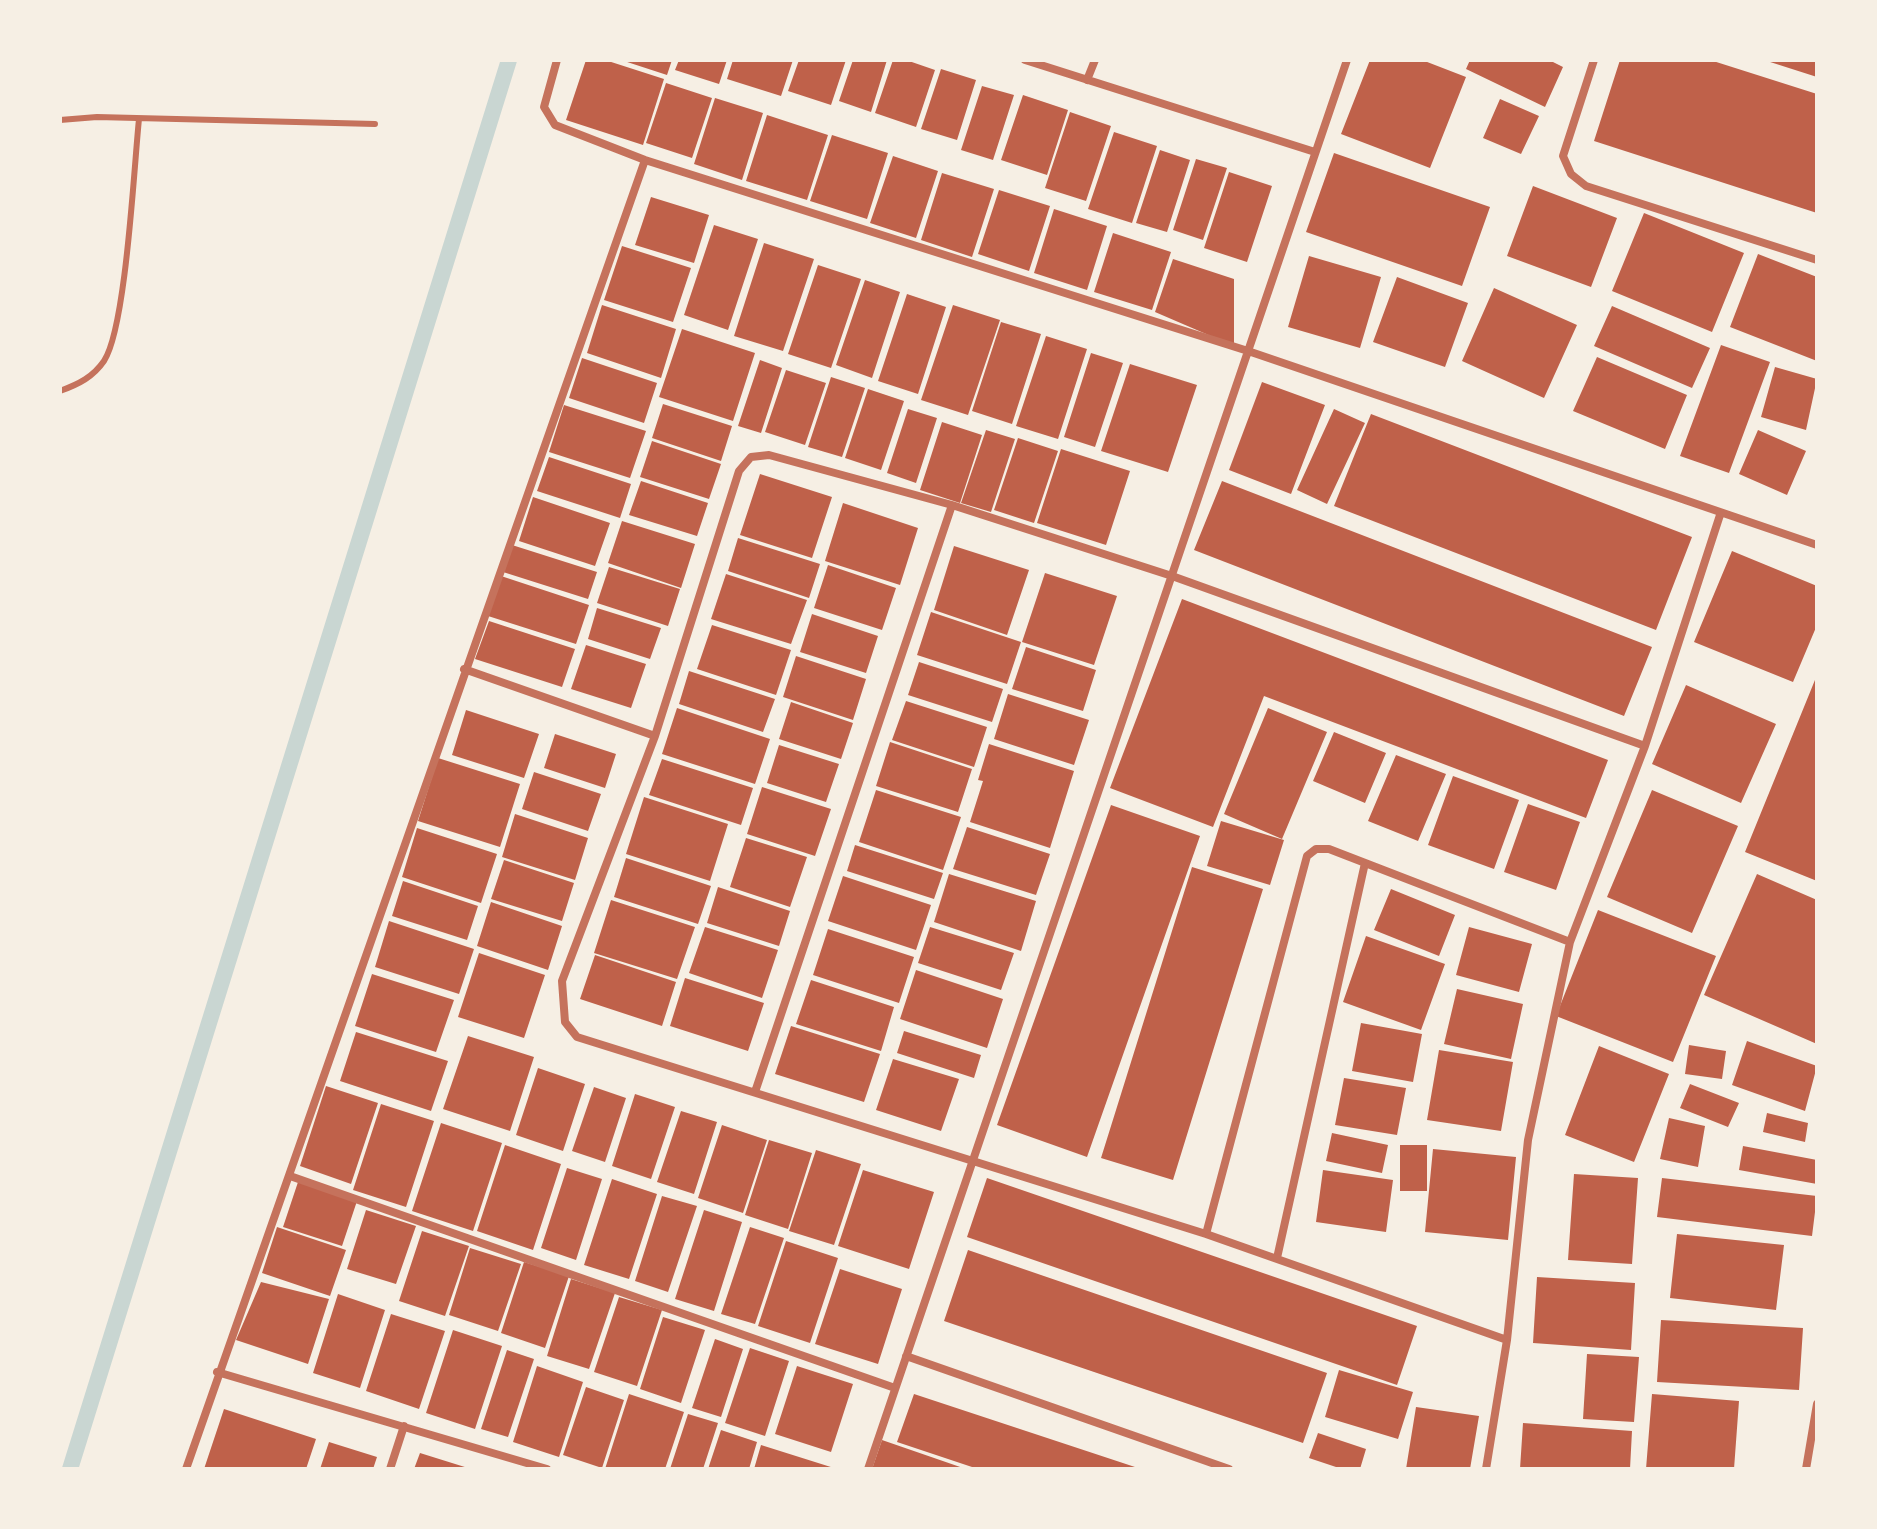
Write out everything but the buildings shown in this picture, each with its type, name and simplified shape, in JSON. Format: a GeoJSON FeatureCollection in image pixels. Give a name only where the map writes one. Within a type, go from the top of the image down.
{"type":"FeatureCollection","features":[{"type":"Feature","properties":{"kind":"street"},"geometry":{"type":"LineString","coordinates":[[557,60],[544,107],[555,125],[645,160],[1248,351],[1720,515],[1817,545]]}},
{"type":"Feature","properties":{"kind":"street"},"geometry":{"type":"LineString","coordinates":[[1025,60],[1315,152]]}},
{"type":"Feature","properties":{"kind":"street"},"geometry":{"type":"LineString","coordinates":[[1087,80],[1095,60]]}},
{"type":"Feature","properties":{"kind":"street"},"geometry":{"type":"LineString","coordinates":[[868,1469],[1347,60]]}},
{"type":"Feature","properties":{"kind":"street"},"geometry":{"type":"LineString","coordinates":[[1594,60],[1563,156],[1571,174],[1586,186],[1817,260]]}},
{"type":"Feature","properties":{"kind":"street"},"geometry":{"type":"LineString","coordinates":[[186,1469],[217,1372],[290,1176],[464,669],[645,160]]}},
{"type":"Feature","properties":{"kind":"street"},"geometry":{"type":"LineString","coordinates":[[1507,1340],[1206,1234],[577,1037],[565,1022],[562,981],[655,736],[739,471],[751,457],[769,455],[952,505],[1172,576],[1645,746]]}},
{"type":"Feature","properties":{"kind":"street"},"geometry":{"type":"LineString","coordinates":[[755,1092],[952,505]]}},
{"type":"Feature","properties":{"kind":"street"},"geometry":{"type":"LineString","coordinates":[[1486,1469],[1507,1340],[1528,1140],[1570,942],[1645,746],[1720,515]]}},
{"type":"Feature","properties":{"kind":"street"},"geometry":{"type":"LineString","coordinates":[[464,669],[655,736]]}},
{"type":"Feature","properties":{"kind":"street"},"geometry":{"type":"LineString","coordinates":[[1206,1234],[1307,856],[1316,849],[1329,849],[1570,942]]}},
{"type":"Feature","properties":{"kind":"street"},"geometry":{"type":"LineString","coordinates":[[1277,1258],[1365,863]]}},
{"type":"Feature","properties":{"kind":"street"},"geometry":{"type":"LineString","coordinates":[[290,1176],[895,1388]]}},
{"type":"Feature","properties":{"kind":"street"},"geometry":{"type":"LineString","coordinates":[[906,1356],[1229,1469]]}},
{"type":"Feature","properties":{"kind":"street"},"geometry":{"type":"LineString","coordinates":[[217,1372],[547,1469]]}},
{"type":"Feature","properties":{"kind":"street"},"geometry":{"type":"LineString","coordinates":[[1806,1469],[1817,1404]]}},
{"type":"Feature","properties":{"kind":"street"},"geometry":{"type":"LineString","coordinates":[[390,1469],[404,1426]]}},
{"type":"Feature","properties":{"kind":"lane"},"geometry":{"type":"LineString","coordinates":[[60,391],[83,383],[105,359],[116,326],[139,119]]}},
{"type":"Feature","properties":{"kind":"lane"},"geometry":{"type":"LineString","coordinates":[[60,120],[375,124]]}},
{"type":"Feature","properties":{"kind":"waterway"},"geometry":{"type":"LineString","coordinates":[[70,1469],[509,60]]}}]}
